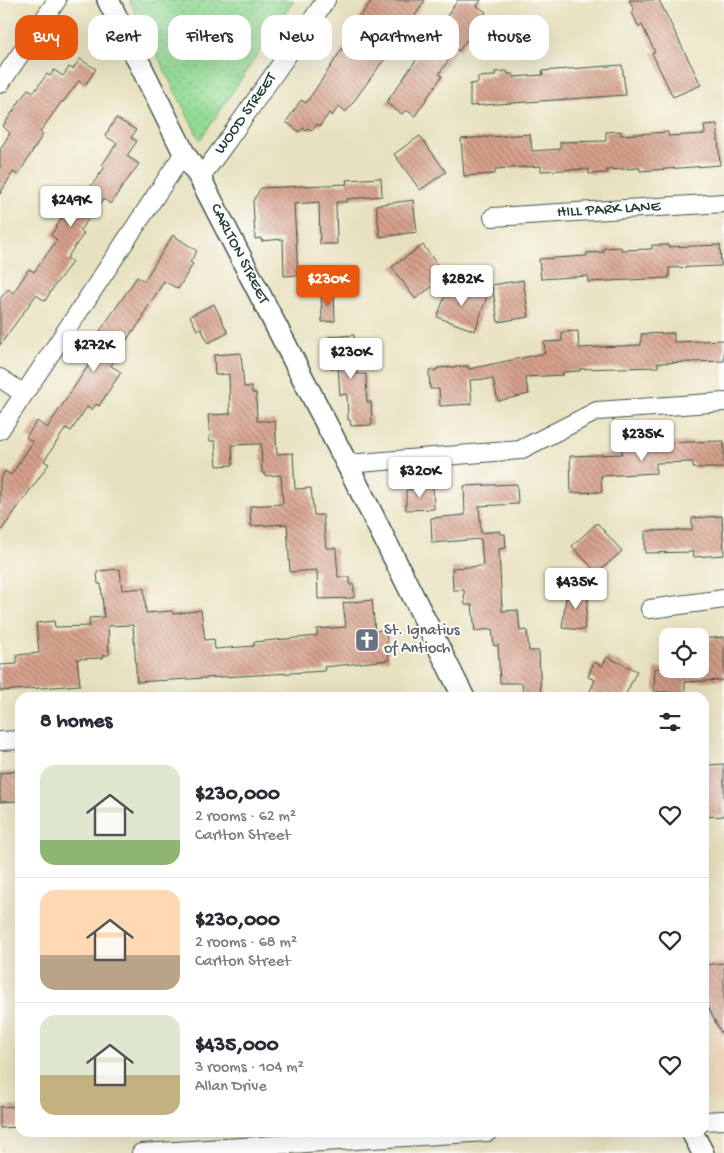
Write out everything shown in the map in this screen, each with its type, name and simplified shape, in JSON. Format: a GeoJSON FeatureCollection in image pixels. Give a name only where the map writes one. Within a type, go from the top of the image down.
{"type":"FeatureCollection","features":[{"type":"Feature","properties":{"kind":"main road","name":"CARLTON STREET"},"geometry":{"type":"LineString","coordinates":[[108,0],[184,153],[200,178],[347,464],[461,692]]}},
{"type":"Feature","properties":{"kind":"main road"},"geometry":{"type":"LineString","coordinates":[[695,1137],[703,1153]]}},
{"type":"Feature","properties":{"kind":"street"},"geometry":{"type":"LineString","coordinates":[[0,84],[57,0]]}},
{"type":"Feature","properties":{"kind":"street","name":"WOOD STREET"},"geometry":{"type":"LineString","coordinates":[[200,178],[326,0]]}},
{"type":"Feature","properties":{"kind":"street"},"geometry":{"type":"LineString","coordinates":[[0,430],[184,153]]}},
{"type":"Feature","properties":{"kind":"street","name":"HILL PARK LANE"},"geometry":{"type":"LineString","coordinates":[[493,216],[724,203]]}},
{"type":"Feature","properties":{"kind":"street"},"geometry":{"type":"LineString","coordinates":[[0,378],[24,394]]}},
{"type":"Feature","properties":{"kind":"street"},"geometry":{"type":"LineString","coordinates":[[347,464],[520,450],[597,411],[724,402]]}},
{"type":"Feature","properties":{"kind":"street"},"geometry":{"type":"LineString","coordinates":[[650,608],[724,599]]}},
{"type":"Feature","properties":{"kind":"street"},"geometry":{"type":"LineString","coordinates":[[0,741],[15,740]]}},
{"type":"Feature","properties":{"kind":"street"},"geometry":{"type":"LineString","coordinates":[[709,1121],[724,1120]]}},
{"type":"Feature","properties":{"kind":"street"},"geometry":{"type":"LineString","coordinates":[[141,1153],[317,1137]]}},
{"type":"Feature","properties":{"kind":"shaded area"},"geometry":{"type":"Polygon","coordinates":[[[724,930],[724,1099],[709,1100],[709,932],[724,930]]]}},
{"type":"Feature","properties":{"kind":"green space"},"geometry":{"type":"Polygon","coordinates":[[[129,0],[294,0],[284,15],[261,15],[261,49],[200,140],[158,57],[158,15],[137,15],[129,0]]]}},
{"type":"Feature","properties":{"kind":"building"},"geometry":{"type":"Polygon","coordinates":[[[372,0],[425,0],[415,15],[361,15],[372,0]]]}},
{"type":"Feature","properties":{"kind":"building"},"geometry":{"type":"Polygon","coordinates":[[[458,0],[481,0],[477,6],[486,12],[484,15],[469,15],[469,37],[459,51],[459,15],[448,15],[458,0]]]}},
{"type":"Feature","properties":{"kind":"building"},"geometry":{"type":"Polygon","coordinates":[[[629,0],[659,0],[701,85],[673,97],[652,53],[655,52],[642,25],[639,27],[631,11],[634,10],[629,0]]]}},
{"type":"Feature","properties":{"kind":"building"},"geometry":{"type":"Polygon","coordinates":[[[342,49],[342,60],[384,60],[346,112],[339,106],[332,116],[329,113],[320,126],[317,124],[312,131],[308,128],[306,131],[303,128],[300,132],[286,122],[301,100],[306,103],[342,49]]]}},
{"type":"Feature","properties":{"kind":"building"},"geometry":{"type":"Polygon","coordinates":[[[80,59],[96,69],[85,85],[79,81],[62,101],[40,132],[43,134],[18,175],[13,172],[0,194],[0,150],[10,133],[3,126],[28,89],[34,92],[47,74],[50,76],[54,70],[63,76],[69,67],[73,69],[80,59]]]}},
{"type":"Feature","properties":{"kind":"building"},"geometry":{"type":"Polygon","coordinates":[[[416,60],[449,60],[439,74],[442,76],[415,116],[406,110],[402,114],[386,103],[416,60]]]}},
{"type":"Feature","properties":{"kind":"building"},"geometry":{"type":"Polygon","coordinates":[[[622,65],[626,95],[470,106],[470,84],[478,83],[478,77],[495,76],[495,72],[507,71],[508,74],[513,74],[513,77],[543,75],[542,71],[622,65]]]}},
{"type":"Feature","properties":{"kind":"building"},"geometry":{"type":"Polygon","coordinates":[[[116,118],[136,130],[131,138],[137,141],[127,156],[139,164],[110,204],[104,199],[80,230],[84,233],[67,258],[72,262],[45,301],[36,295],[0,345],[0,299],[8,289],[13,293],[29,269],[34,272],[57,240],[51,235],[64,215],[55,208],[70,188],[83,197],[105,167],[102,165],[117,143],[105,136],[116,118]]]}},
{"type":"Feature","properties":{"kind":"building"},"geometry":{"type":"Polygon","coordinates":[[[717,124],[720,165],[640,171],[640,168],[607,170],[607,173],[589,174],[589,169],[541,171],[541,166],[495,169],[495,174],[464,176],[461,139],[530,134],[532,151],[560,149],[560,142],[606,141],[606,132],[621,131],[621,135],[668,132],[668,136],[705,134],[704,125],[717,124]]]}},
{"type":"Feature","properties":{"kind":"building"},"geometry":{"type":"Polygon","coordinates":[[[420,136],[446,172],[420,190],[394,154],[420,136]]]}},
{"type":"Feature","properties":{"kind":"building"},"geometry":{"type":"Polygon","coordinates":[[[381,178],[382,196],[347,199],[347,202],[336,202],[337,244],[320,244],[319,202],[294,204],[298,275],[284,276],[283,239],[261,241],[261,238],[255,239],[253,201],[261,188],[347,184],[346,180],[381,178]]]}},
{"type":"Feature","properties":{"kind":"building"},"geometry":{"type":"Polygon","coordinates":[[[413,200],[417,232],[380,237],[376,205],[413,200]]]}},
{"type":"Feature","properties":{"kind":"building"},"geometry":{"type":"Polygon","coordinates":[[[173,235],[197,251],[190,262],[193,264],[178,289],[164,281],[144,316],[111,366],[121,372],[99,406],[96,404],[92,410],[87,407],[71,431],[66,428],[44,461],[49,464],[0,532],[0,480],[5,471],[11,475],[33,442],[26,437],[37,421],[47,428],[98,351],[90,347],[102,328],[137,277],[144,281],[173,235]]]}},
{"type":"Feature","properties":{"kind":"building"},"geometry":{"type":"Polygon","coordinates":[[[423,245],[446,277],[415,299],[392,267],[423,245]]]}},
{"type":"Feature","properties":{"kind":"building"},"geometry":{"type":"Polygon","coordinates":[[[652,245],[668,245],[668,247],[720,245],[721,266],[669,268],[669,278],[588,282],[588,276],[541,279],[539,259],[587,256],[587,253],[604,252],[604,248],[621,247],[621,250],[652,249],[652,245]]]}},
{"type":"Feature","properties":{"kind":"building"},"geometry":{"type":"Polygon","coordinates":[[[523,280],[529,317],[498,322],[492,285],[523,280]]]}},
{"type":"Feature","properties":{"kind":"building"},"geometry":{"type":"Polygon","coordinates":[[[450,283],[487,296],[475,331],[437,317],[450,283]]]}},
{"type":"Feature","properties":{"kind":"building"},"geometry":{"type":"Polygon","coordinates":[[[334,292],[335,321],[322,322],[321,293],[334,292]]]}},
{"type":"Feature","properties":{"kind":"building"},"geometry":{"type":"Polygon","coordinates":[[[214,304],[228,333],[208,343],[201,328],[197,330],[190,316],[214,304]]]}},
{"type":"Feature","properties":{"kind":"building"},"geometry":{"type":"Polygon","coordinates":[[[578,331],[579,348],[641,345],[641,334],[674,333],[674,342],[724,340],[724,361],[658,363],[658,367],[580,369],[580,371],[563,372],[563,375],[525,377],[529,394],[498,401],[493,379],[470,380],[472,404],[440,406],[439,389],[430,389],[429,371],[437,370],[437,368],[469,366],[469,369],[545,353],[544,342],[562,341],[562,332],[578,331]]]}},
{"type":"Feature","properties":{"kind":"building"},"geometry":{"type":"Polygon","coordinates":[[[354,335],[357,374],[366,374],[367,402],[371,402],[372,425],[351,426],[350,420],[348,420],[347,394],[340,395],[338,368],[332,369],[329,337],[354,335]]]}},
{"type":"Feature","properties":{"kind":"building"},"geometry":{"type":"Polygon","coordinates":[[[241,353],[244,387],[252,387],[252,393],[256,393],[257,421],[275,421],[277,454],[293,453],[295,489],[311,488],[314,515],[323,515],[326,548],[336,548],[338,577],[350,577],[350,585],[354,585],[354,598],[318,599],[317,570],[290,572],[287,524],[251,526],[250,506],[283,504],[281,475],[265,476],[265,473],[262,473],[261,444],[232,445],[233,465],[217,466],[215,441],[210,441],[208,415],[230,414],[229,374],[215,375],[214,355],[241,353]]]}},
{"type":"Feature","properties":{"kind":"building"},"geometry":{"type":"Polygon","coordinates":[[[655,440],[655,443],[724,441],[724,468],[693,468],[693,462],[656,463],[656,473],[601,476],[602,492],[571,493],[570,456],[622,454],[622,445],[639,445],[639,441],[655,440]]]}},
{"type":"Feature","properties":{"kind":"building"},"geometry":{"type":"Polygon","coordinates":[[[517,484],[518,504],[479,506],[481,533],[500,531],[500,534],[505,534],[506,548],[499,549],[502,611],[518,610],[520,631],[527,630],[529,651],[539,651],[541,692],[523,692],[522,683],[500,683],[498,645],[494,646],[492,629],[475,631],[472,605],[465,605],[464,590],[453,590],[452,568],[483,566],[481,539],[432,543],[431,518],[465,515],[464,486],[517,484]]]}},
{"type":"Feature","properties":{"kind":"building"},"geometry":{"type":"Polygon","coordinates":[[[433,488],[434,509],[406,510],[406,490],[433,488]]]}},
{"type":"Feature","properties":{"kind":"building"},"geometry":{"type":"Polygon","coordinates":[[[722,516],[724,555],[694,557],[693,552],[645,553],[645,531],[692,530],[692,518],[722,516]]]}},
{"type":"Feature","properties":{"kind":"building"},"geometry":{"type":"Polygon","coordinates":[[[597,523],[622,551],[597,573],[572,546],[597,523]]]}},
{"type":"Feature","properties":{"kind":"building"},"geometry":{"type":"Polygon","coordinates":[[[120,569],[122,590],[144,588],[146,613],[172,611],[173,614],[201,610],[205,640],[214,639],[215,649],[254,646],[254,642],[317,636],[317,629],[346,627],[343,603],[372,600],[375,631],[386,630],[389,660],[324,667],[325,671],[137,682],[133,625],[108,626],[109,655],[103,655],[103,658],[77,659],[80,685],[0,691],[0,665],[17,664],[17,655],[39,653],[36,623],[54,621],[55,627],[90,626],[89,618],[104,617],[101,584],[98,584],[97,571],[120,569]]]}},
{"type":"Feature","properties":{"kind":"building"},"geometry":{"type":"Polygon","coordinates":[[[569,590],[589,592],[584,630],[562,628],[566,598],[568,598],[569,590]]]}},
{"type":"Feature","properties":{"kind":"building"},"geometry":{"type":"Polygon","coordinates":[[[724,637],[724,680],[685,682],[685,692],[654,691],[655,668],[659,668],[659,678],[709,678],[709,638],[724,637]]]}},
{"type":"Feature","properties":{"kind":"building"},"geometry":{"type":"Polygon","coordinates":[[[607,657],[637,671],[627,692],[590,691],[595,680],[588,677],[594,662],[602,666],[607,657]]]}},
{"type":"Feature","properties":{"kind":"building"},"geometry":{"type":"Polygon","coordinates":[[[724,764],[724,816],[709,817],[709,765],[724,764]]]}},
{"type":"Feature","properties":{"kind":"building"},"geometry":{"type":"Polygon","coordinates":[[[15,772],[15,801],[0,802],[0,773],[15,772]]]}},
{"type":"Feature","properties":{"kind":"building"},"geometry":{"type":"Polygon","coordinates":[[[724,963],[724,1038],[709,1010],[709,964],[724,963]]]}},
{"type":"Feature","properties":{"kind":"building"},"geometry":{"type":"Polygon","coordinates":[[[15,1106],[15,1127],[0,1128],[0,1107],[15,1106]]]}},
{"type":"Feature","properties":{"kind":"place","name":"St. Ignatius of Antioch"},"geometry":{"type":"Point","coordinates":[367,640]}}]}
